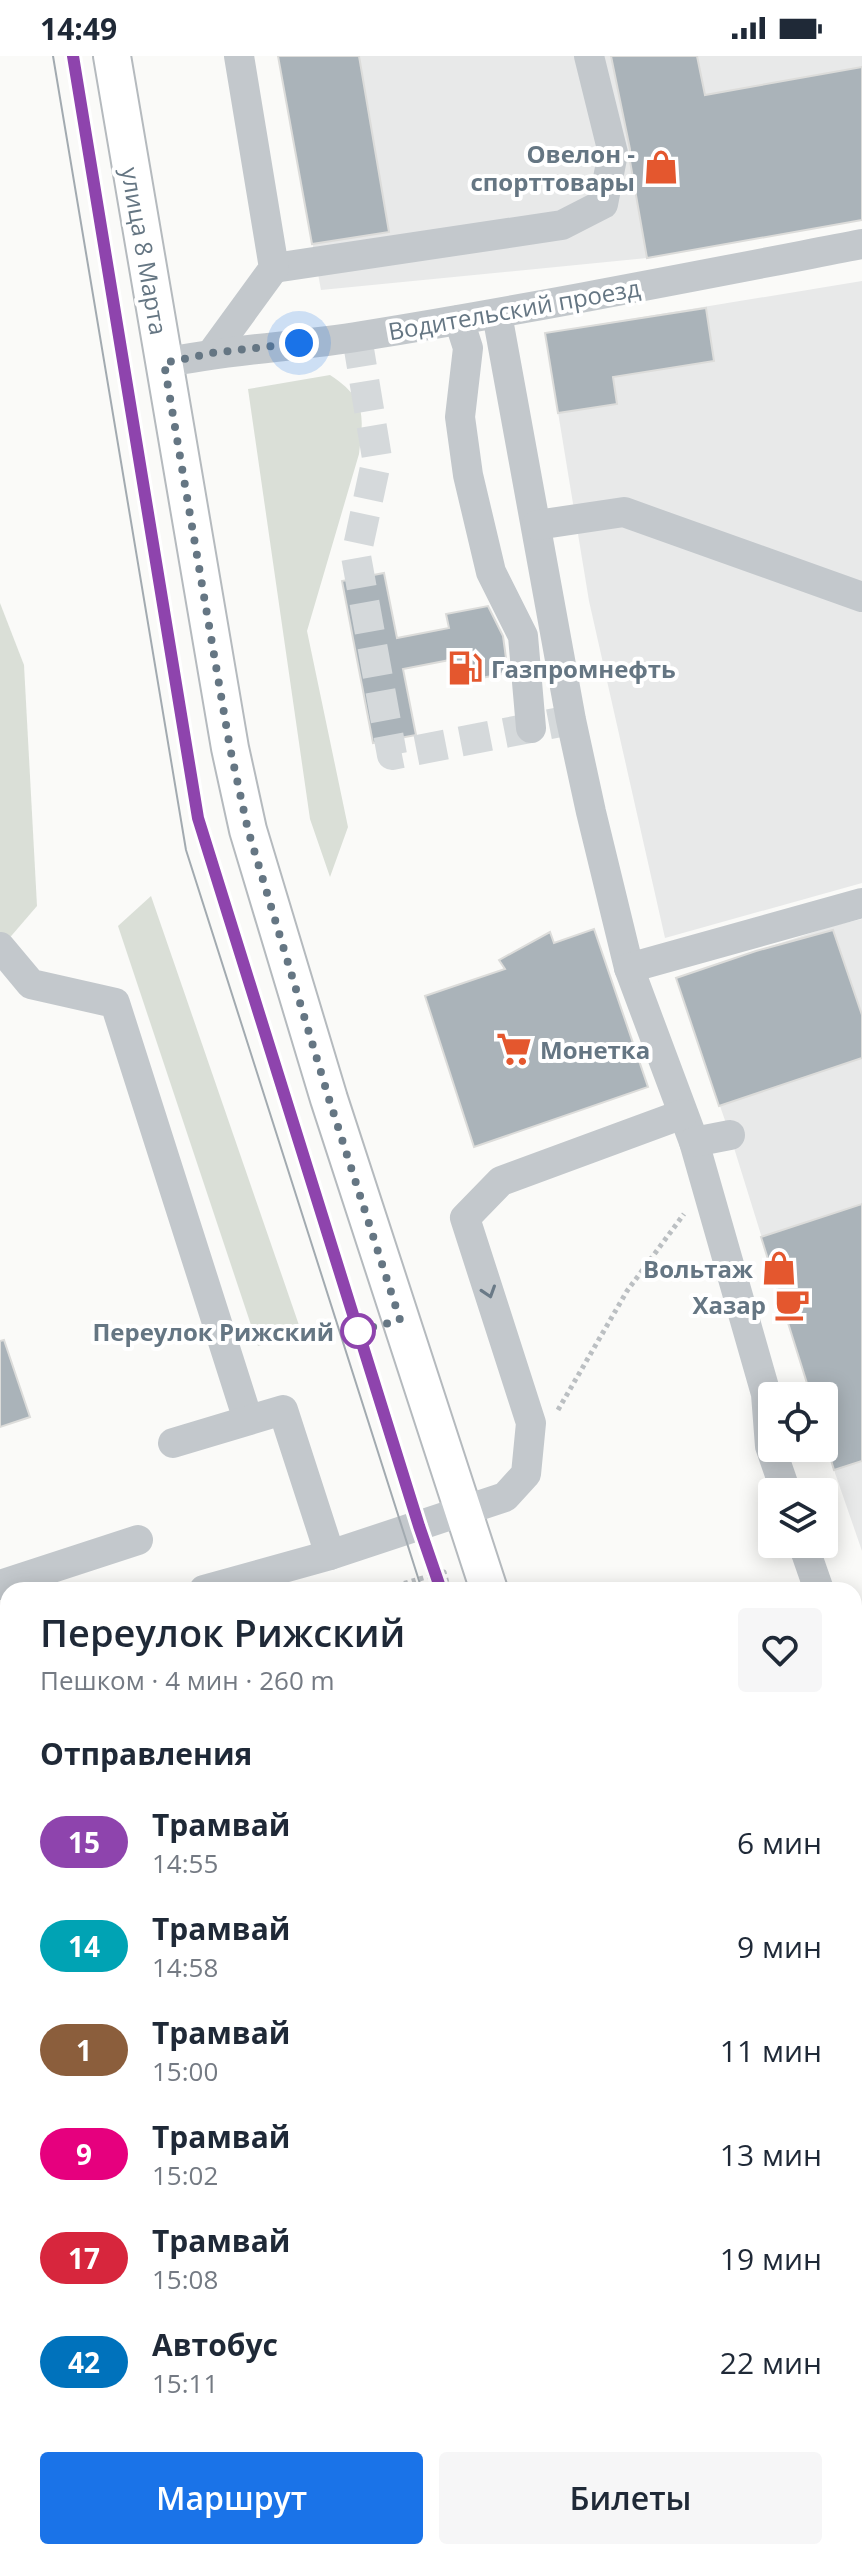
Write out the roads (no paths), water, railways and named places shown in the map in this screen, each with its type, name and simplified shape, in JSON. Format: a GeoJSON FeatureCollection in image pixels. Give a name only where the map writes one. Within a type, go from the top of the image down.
{"type":"FeatureCollection","features":[{"type":"Feature","properties":{"kind":"main road","name":"улица 8 Марта"},"geometry":{"type":"LineString","coordinates":[[112,56],[230,748],[248,830],[329,1099],[486,1582]]}},
{"type":"Feature","properties":{"kind":"street"},"geometry":{"type":"LineString","coordinates":[[239,56],[274,268]]}},
{"type":"Feature","properties":{"kind":"street"},"geometry":{"type":"LineString","coordinates":[[212,353],[274,268],[562,225],[603,204],[613,153],[589,56]]}},
{"type":"Feature","properties":{"kind":"street","name":"Водительский проезд"},"geometry":{"type":"LineString","coordinates":[[164,363],[212,353],[357,337],[497,314],[862,244]]}},
{"type":"Feature","properties":{"kind":"street"},"geometry":{"type":"LineString","coordinates":[[497,314],[571,720],[629,968],[694,1142],[766,1394],[770,1446],[781,1478]]}},
{"type":"Feature","properties":{"kind":"street"},"geometry":{"type":"LineString","coordinates":[[459,320],[468,348],[460,417],[468,475],[491,572],[523,636],[531,728]]}},
{"type":"Feature","properties":{"kind":"street"},"geometry":{"type":"LineString","coordinates":[[537,525],[624,512],[862,597]]}},
{"type":"Feature","properties":{"kind":"street"},"geometry":{"type":"LineString","coordinates":[[629,968],[862,903]]}},
{"type":"Feature","properties":{"kind":"street"},"geometry":{"type":"LineString","coordinates":[[0,947],[31,984],[115,1003],[248,1420]]}},
{"type":"Feature","properties":{"kind":"street"},"geometry":{"type":"LineString","coordinates":[[233,1582],[330,1555],[505,1497],[526,1474],[531,1423],[465,1218],[501,1181],[683,1114]]}},
{"type":"Feature","properties":{"kind":"street"},"geometry":{"type":"LineString","coordinates":[[694,1142],[730,1135]]}},
{"type":"Feature","properties":{"kind":"street"},"geometry":{"type":"LineString","coordinates":[[173,1443],[283,1410],[330,1555]]}},
{"type":"Feature","properties":{"kind":"street"},"geometry":{"type":"LineString","coordinates":[[9,1582],[138,1540]]}},
{"type":"Feature","properties":{"kind":"street"},"geometry":{"type":"LineString","coordinates":[[808,1558],[816,1582]]}},
{"type":"Feature","properties":{"kind":"tunnel"},"geometry":{"type":"LineString","coordinates":[[357,337],[377,458],[356,556],[392,755],[571,720]]}},
{"type":"Feature","properties":{"kind":"tram line"},"geometry":{"type":"LineString","coordinates":[[53,56],[186,850],[419,1582]]}},
{"type":"Feature","properties":{"kind":"tram line"},"geometry":{"type":"LineString","coordinates":[[73,56],[198,818],[438,1582]]}},
{"type":"Feature","properties":{"kind":"tram line","name":"15"},"geometry":{"type":"LineString","coordinates":[[73,56],[198,818],[438,1582]]}},
{"type":"Feature","properties":{"kind":"place","name":"Овелон - спорттовары"},"geometry":{"type":"Point","coordinates":[661,167]}},
{"type":"Feature","properties":{"kind":"place","name":"Газпромнефть"},"geometry":{"type":"Point","coordinates":[465,668]}},
{"type":"Feature","properties":{"kind":"place","name":"Монетка"},"geometry":{"type":"Point","coordinates":[514,1049]}},
{"type":"Feature","properties":{"kind":"place","name":"Вольтаж"},"geometry":{"type":"Point","coordinates":[779,1268]}},
{"type":"Feature","properties":{"kind":"place","name":"Хазар"},"geometry":{"type":"Point","coordinates":[792,1304]}},
{"type":"Feature","properties":{"kind":"place","name":"Переулок Рижский"},"geometry":{"type":"Point","coordinates":[358,1331]}}]}
